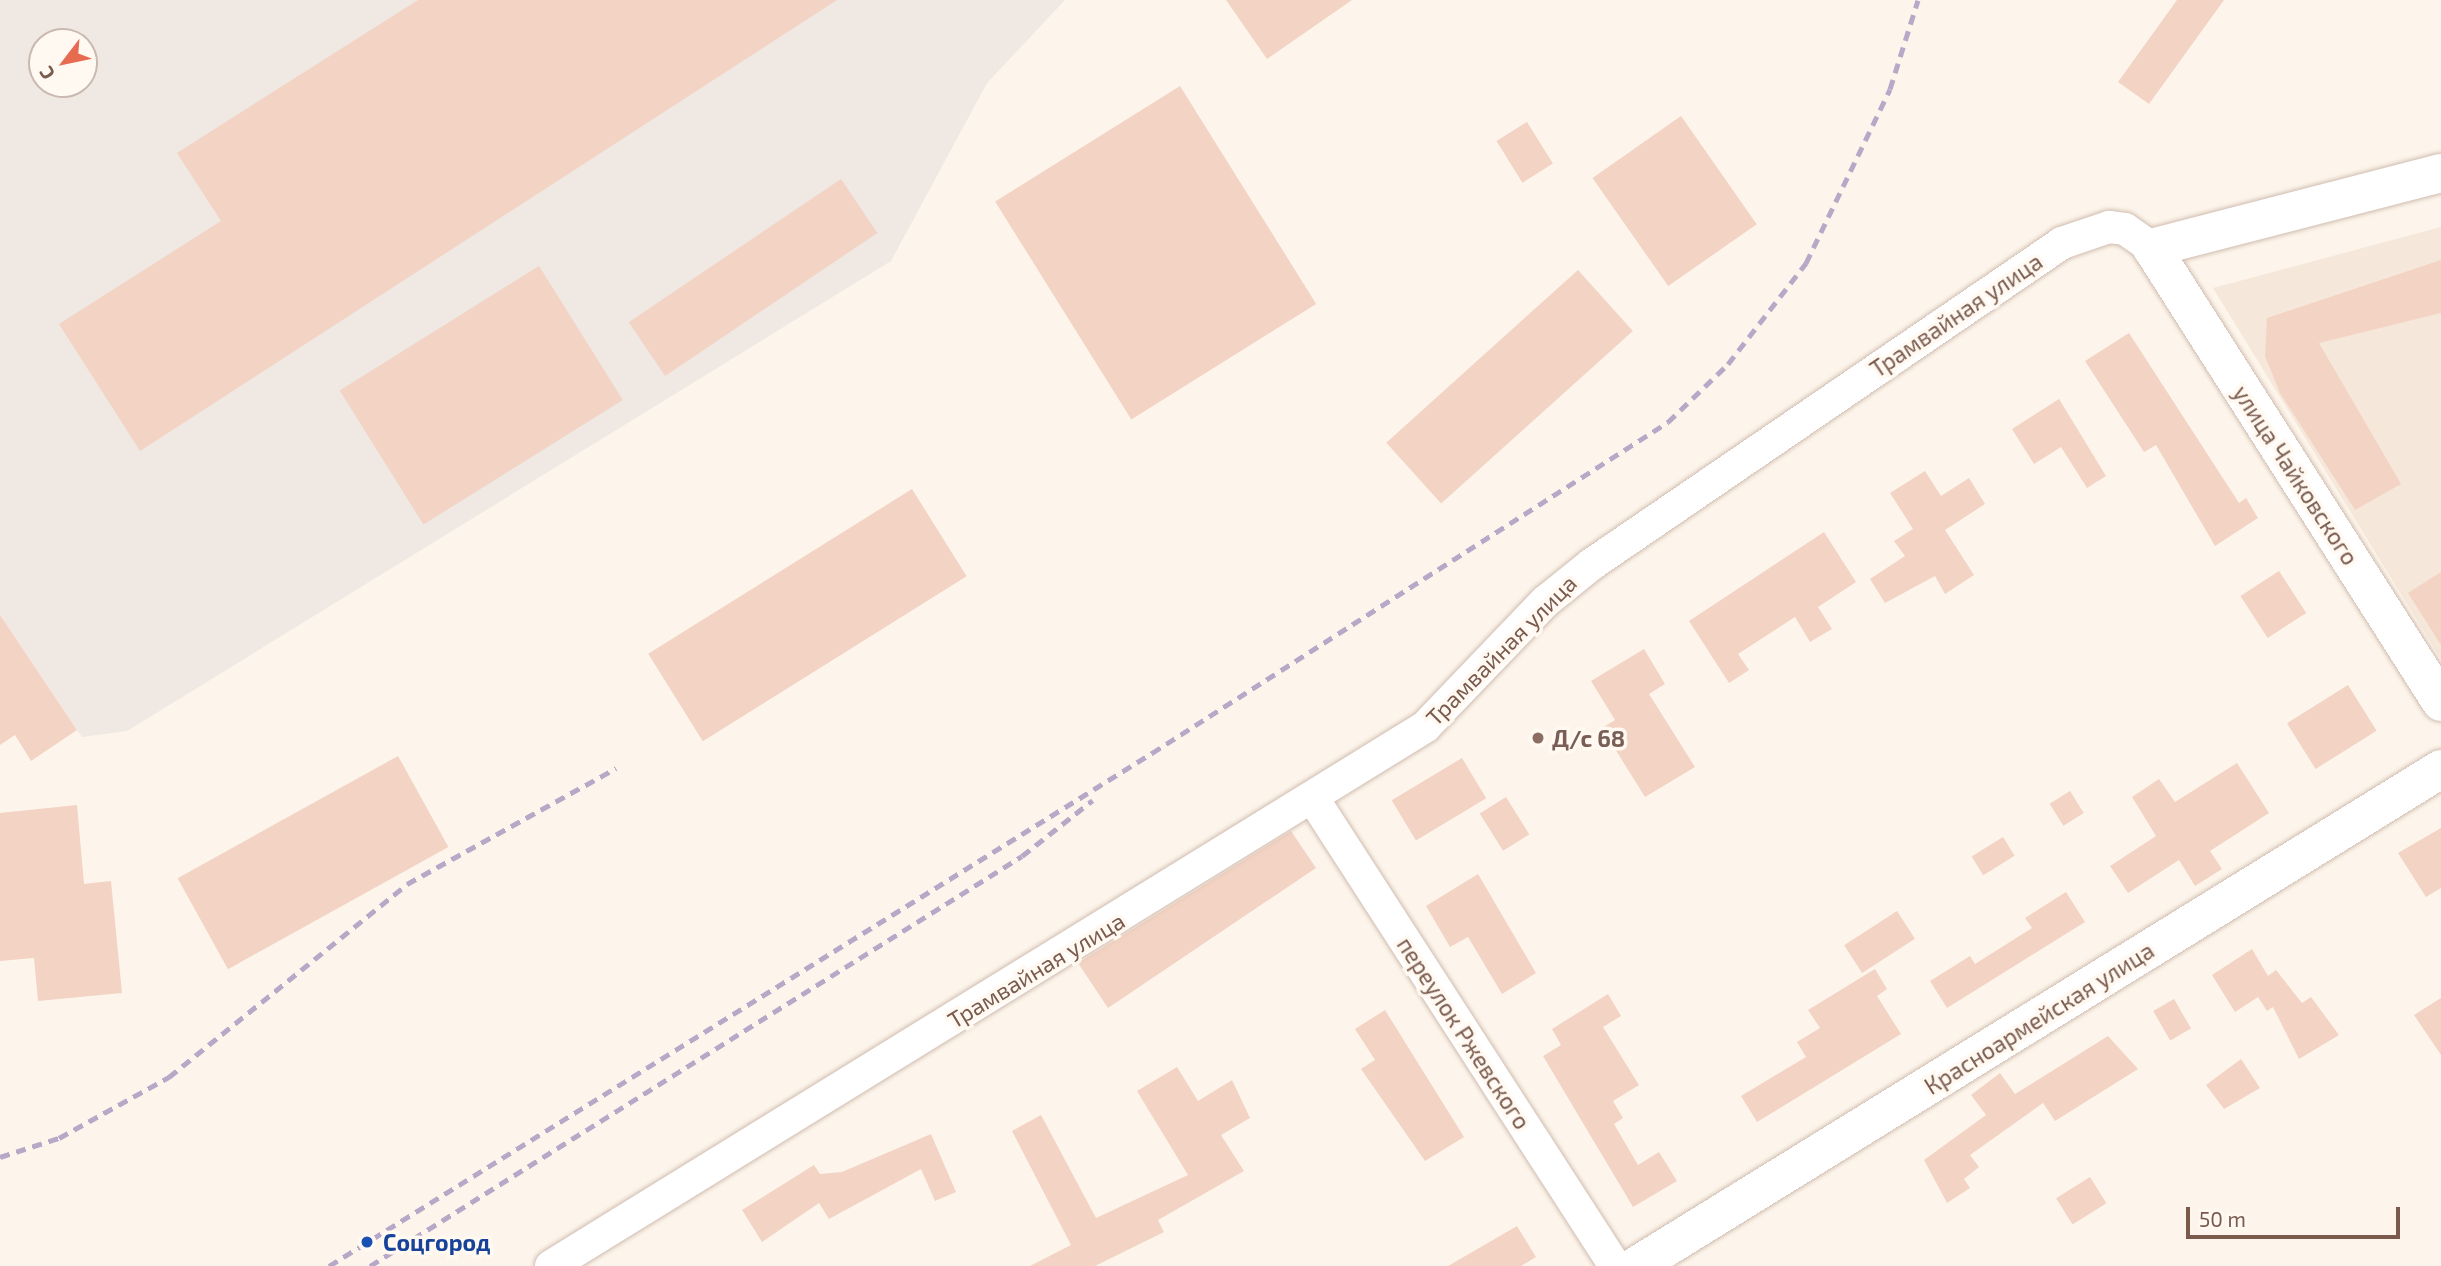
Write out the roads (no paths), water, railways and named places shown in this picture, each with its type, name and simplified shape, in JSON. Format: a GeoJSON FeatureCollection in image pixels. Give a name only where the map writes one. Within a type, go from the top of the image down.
{"type":"FeatureCollection","features":[{"type":"Feature","properties":{"kind":"street"},"geometry":{"type":"LineString","coordinates":[[2152,248],[2441,173]]}},
{"type":"Feature","properties":{"kind":"street","name":"Трамвайная улица"},"geometry":{"type":"LineString","coordinates":[[551,1266],[1314,800],[1443,711],[1493,652],[1592,564],[2063,243],[2109,227],[2125,229],[2152,248]]}},
{"type":"Feature","properties":{"kind":"street","name":"улица Чайковского"},"geometry":{"type":"LineString","coordinates":[[2152,248],[2441,702]]}},
{"type":"Feature","properties":{"kind":"street","name":"Красноармейская улица"},"geometry":{"type":"LineString","coordinates":[[1636,1266],[2441,769]]}},
{"type":"Feature","properties":{"kind":"street","name":"переулок Ржевского"},"geometry":{"type":"LineString","coordinates":[[1314,800],[1615,1266]]}},
{"type":"Feature","properties":{"kind":"railway"},"geometry":{"type":"LineString","coordinates":[[329,1266],[1152,753],[1668,422],[1728,364],[1806,263],[1890,89],[1918,0]]}},
{"type":"Feature","properties":{"kind":"railway"},"geometry":{"type":"LineString","coordinates":[[0,1157],[59,1138],[169,1077],[407,884],[616,768]]}},
{"type":"Feature","properties":{"kind":"railway"},"geometry":{"type":"LineString","coordinates":[[370,1266],[1022,856],[1093,800]]}},
{"type":"Feature","properties":{"kind":"place","name":"Д/с 68"},"geometry":{"type":"Point","coordinates":[1538,738]}},
{"type":"Feature","properties":{"kind":"place","name":"Соцгород"},"geometry":{"type":"Point","coordinates":[367,1242]}}]}
